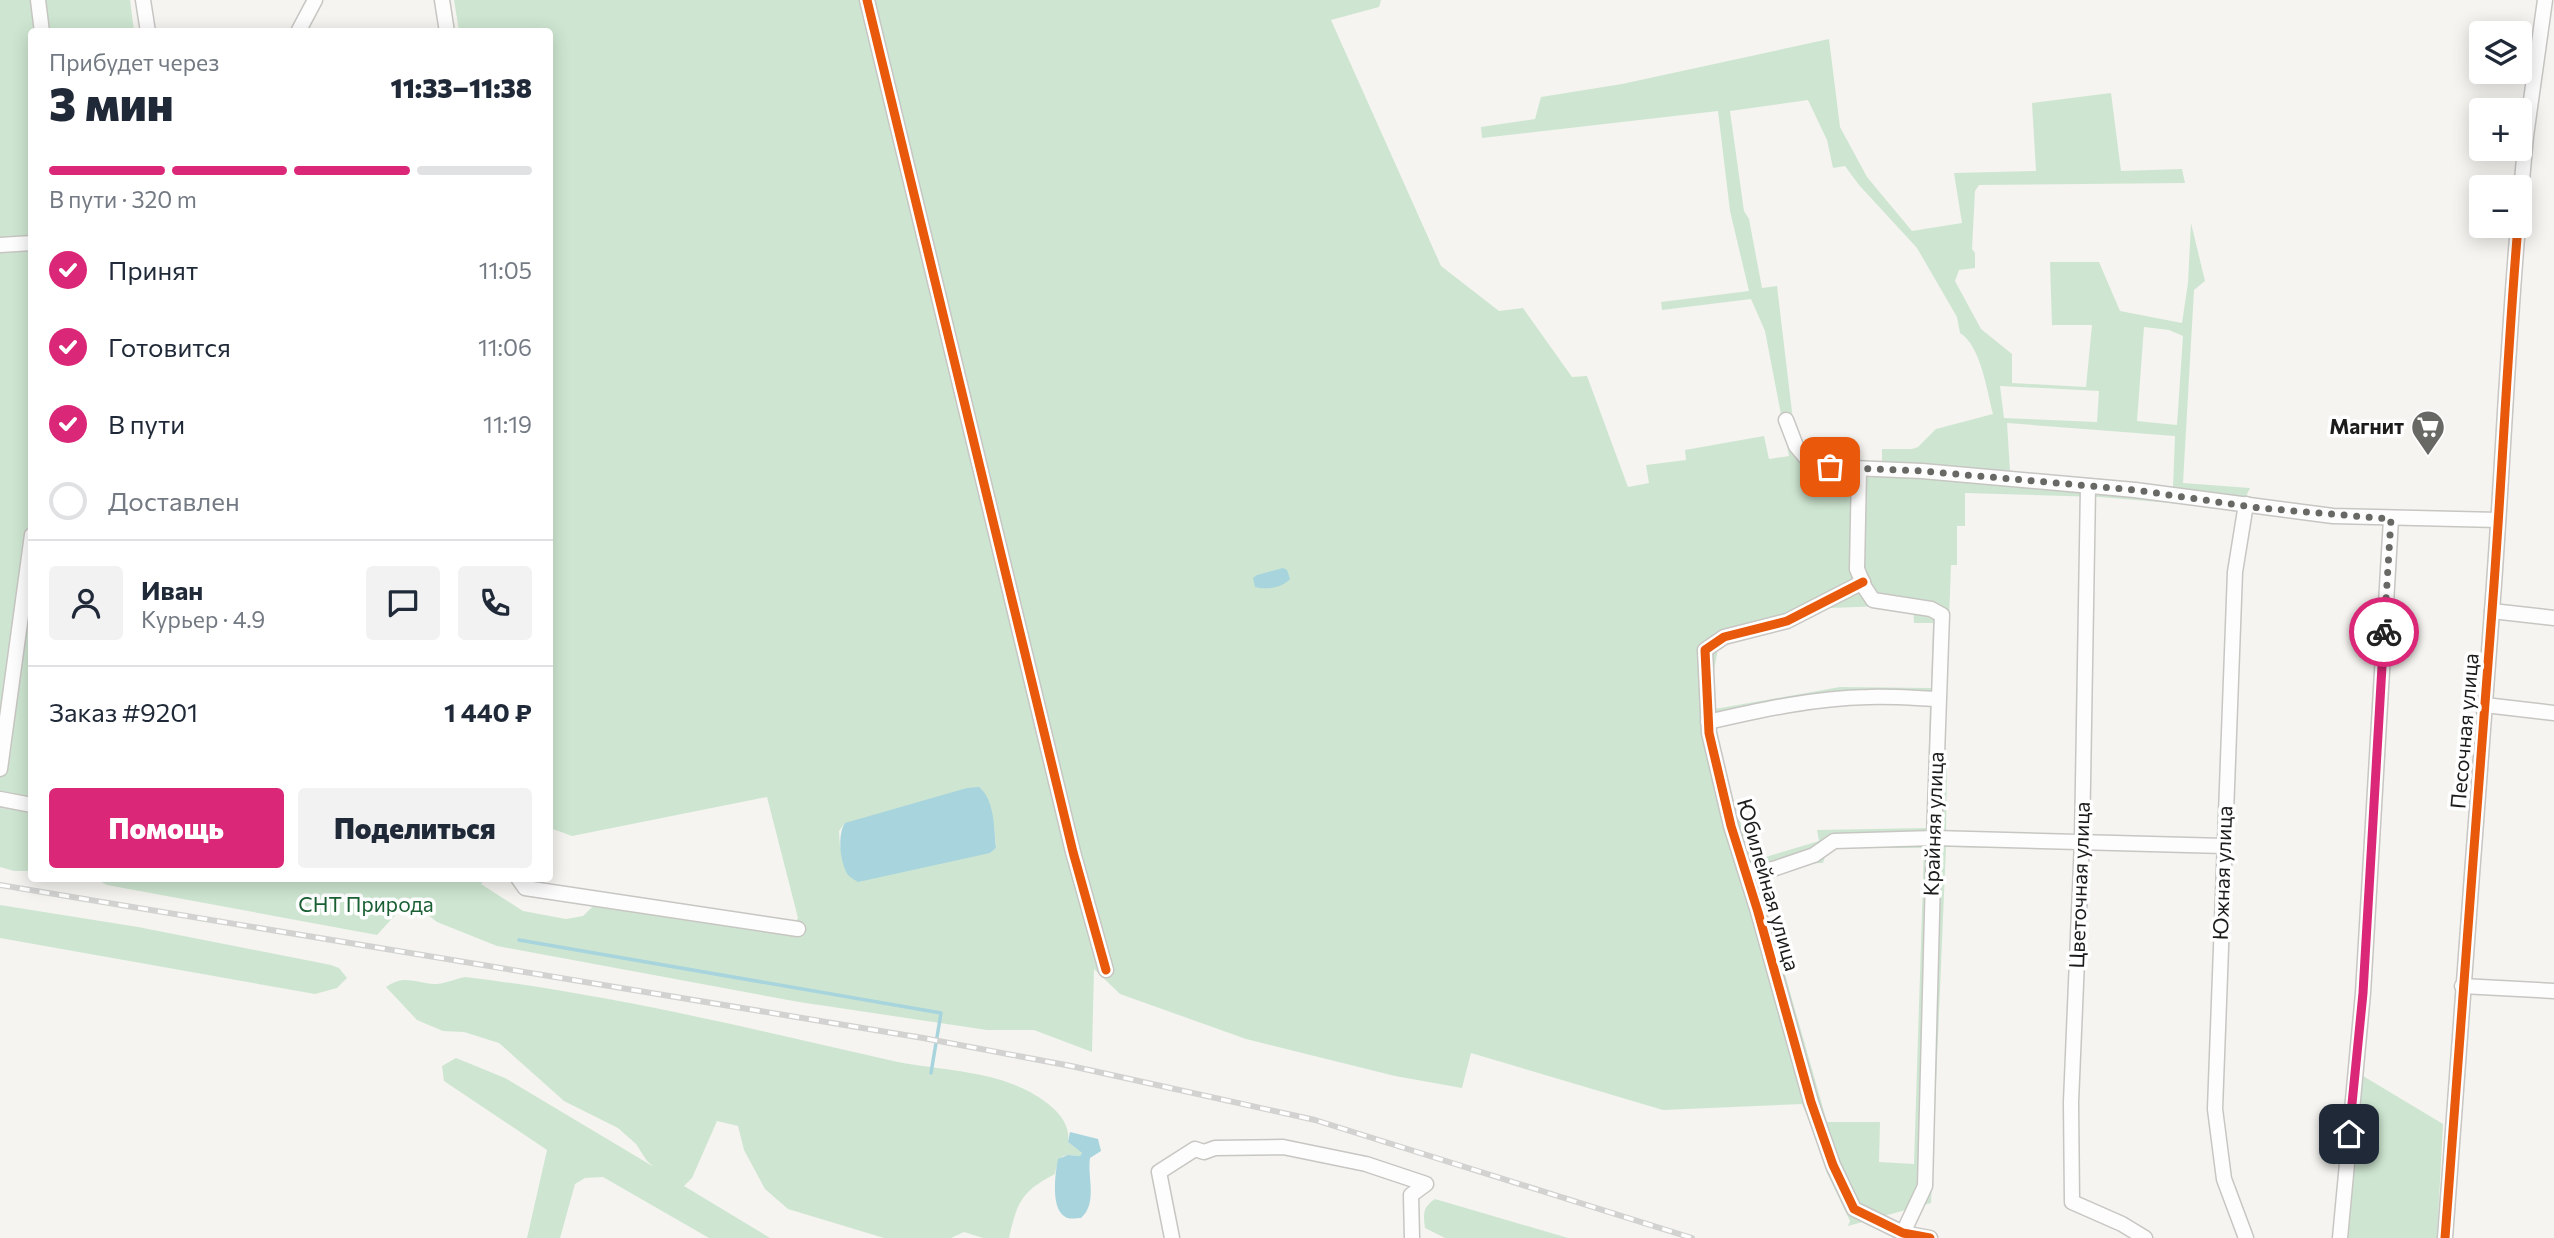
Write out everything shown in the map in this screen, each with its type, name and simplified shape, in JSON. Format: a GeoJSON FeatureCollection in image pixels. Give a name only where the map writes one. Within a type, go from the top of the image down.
{"type":"FeatureCollection","features":[{"type":"Feature","properties":{"kind":"street"},"geometry":{"type":"LineString","coordinates":[[38,0],[42,28]]}},
{"type":"Feature","properties":{"kind":"street"},"geometry":{"type":"LineString","coordinates":[[300,28],[315,0]]}},
{"type":"Feature","properties":{"kind":"street"},"geometry":{"type":"LineString","coordinates":[[442,0],[446,28]]}},
{"type":"Feature","properties":{"kind":"street"},"geometry":{"type":"LineString","coordinates":[[867,0],[1073,852],[1106,970]]}},
{"type":"Feature","properties":{"kind":"street"},"geometry":{"type":"LineString","coordinates":[[2523,175],[2545,0]]}},
{"type":"Feature","properties":{"kind":"street"},"geometry":{"type":"LineString","coordinates":[[146,3],[148,28]]}},
{"type":"Feature","properties":{"kind":"street","name":"Песочная улица"},"geometry":{"type":"LineString","coordinates":[[2445,1238],[2517,238]]}},
{"type":"Feature","properties":{"kind":"street"},"geometry":{"type":"LineString","coordinates":[[0,245],[28,243]]}},
{"type":"Feature","properties":{"kind":"street"},"geometry":{"type":"LineString","coordinates":[[1786,420],[1796,446],[1807,459],[1830,467],[1922,471],[2158,493],[2333,516],[2498,520]]}},
{"type":"Feature","properties":{"kind":"street"},"geometry":{"type":"LineString","coordinates":[[1859,470],[1857,569],[1863,582]]}},
{"type":"Feature","properties":{"kind":"street","name":"Цветочная улица"},"geometry":{"type":"LineString","coordinates":[[2088,487],[2082,841],[2071,1102],[2072,1202],[2122,1224],[2144,1238]]}},
{"type":"Feature","properties":{"kind":"street","name":"Южная улица"},"geometry":{"type":"LineString","coordinates":[[2246,504],[2235,572],[2215,1109],[2224,1179],[2246,1238]]}},
{"type":"Feature","properties":{"kind":"street"},"geometry":{"type":"LineString","coordinates":[[2340,1238],[2363,993],[2391,519]]}},
{"type":"Feature","properties":{"kind":"street"},"geometry":{"type":"LineString","coordinates":[[0,769],[28,564]]}},
{"type":"Feature","properties":{"kind":"street","name":"Крайняя улица"},"geometry":{"type":"LineString","coordinates":[[1863,582],[1873,600],[1931,609],[1942,615],[1925,1186],[1903,1233]]}},
{"type":"Feature","properties":{"kind":"street","name":"Юбилейная улица"},"geometry":{"type":"LineString","coordinates":[[1863,582],[1787,621],[1724,637],[1705,650],[1708,722],[1731,826],[1811,1102],[1833,1165],[1854,1209],[1903,1233],[1930,1238]]}},
{"type":"Feature","properties":{"kind":"street"},"geometry":{"type":"LineString","coordinates":[[2492,611],[2554,618]]}},
{"type":"Feature","properties":{"kind":"street"},"geometry":{"type":"LineString","coordinates":[[1708,722],[1774,707],[1823,700],[1868,697],[1938,699]]}},
{"type":"Feature","properties":{"kind":"street"},"geometry":{"type":"LineString","coordinates":[[2485,705],[2554,713]]}},
{"type":"Feature","properties":{"kind":"street"},"geometry":{"type":"LineString","coordinates":[[0,799],[28,804]]}},
{"type":"Feature","properties":{"kind":"street"},"geometry":{"type":"LineString","coordinates":[[1744,867],[1751,872],[1773,869],[1814,855],[1834,841],[1934,838],[2224,846]]}},
{"type":"Feature","properties":{"kind":"street"},"geometry":{"type":"LineString","coordinates":[[521,882],[525,888],[798,929]]}},
{"type":"Feature","properties":{"kind":"street"},"geometry":{"type":"LineString","coordinates":[[2462,986],[2554,991]]}},
{"type":"Feature","properties":{"kind":"street"},"geometry":{"type":"LineString","coordinates":[[1172,1238],[1159,1172],[1195,1149],[1204,1152],[1215,1148],[1283,1147],[1366,1164],[1426,1184],[1411,1195],[1412,1238]]}},
{"type":"Feature","properties":{"kind":"green space"},"geometry":{"type":"Polygon","coordinates":[[[0,0],[130,0],[134,28],[28,28],[28,806],[0,803],[0,0]]]}},
{"type":"Feature","properties":{"kind":"green space","name":"СНТ Природа"},"geometry":{"type":"Polygon","coordinates":[[[454,0],[1381,0],[1379,7],[1331,20],[1441,266],[1499,311],[1523,308],[1572,377],[1587,376],[1628,487],[1649,483],[1646,465],[1686,460],[1685,450],[1764,436],[1769,459],[1789,456],[1765,331],[1751,299],[1662,310],[1661,302],[1749,291],[1730,211],[1718,111],[1482,138],[1481,127],[1535,119],[1541,97],[1622,84],[1829,39],[1840,127],[1867,177],[1912,231],[1962,223],[1954,173],[2036,171],[2032,103],[2111,93],[2121,171],[2182,169],[2185,183],[1979,185],[1975,191],[1972,249],[1975,253],[1975,268],[1959,270],[1955,281],[1981,329],[2012,354],[2012,383],[2086,387],[2092,325],[2052,325],[2050,262],[2099,262],[2120,311],[2182,323],[2188,283],[2191,223],[2205,281],[2194,290],[2183,483],[2250,488],[2240,509],[2100,497],[1965,493],[1965,526],[1957,526],[1957,565],[1951,565],[1944,763],[1947,763],[1946,834],[2070,849],[1946,847],[1931,1203],[1848,1226],[1850,1221],[1826,1171],[1830,1168],[1802,1104],[1663,1110],[1471,1053],[1462,1088],[1395,1076],[1246,1039],[1120,994],[1094,969],[1092,1052],[1034,1030],[987,1030],[799,1002],[497,946],[437,922],[409,900],[377,935],[101,882],[483,882],[481,884],[523,911],[566,919],[583,916],[595,904],[789,933],[798,918],[767,797],[572,836],[553,829],[553,28],[459,28],[454,0]],[[1808,100],[1730,111],[1744,211],[1749,219],[1762,288],[1777,286],[1795,437],[1806,451],[1819,460],[1882,463],[1882,449],[1912,449],[1918,447],[1936,429],[1993,414],[1978,358],[1967,339],[1960,333],[1957,317],[1917,248],[1845,166],[1833,168],[1827,140],[1808,100]],[[2144,327],[2137,421],[2177,425],[2183,336],[2169,330],[2144,327]],[[2000,386],[2004,418],[2097,422],[2099,391],[2000,386]],[[2007,423],[2010,471],[2173,487],[2175,436],[2007,423]],[[1913,605],[1830,608],[1719,644],[1711,686],[1715,709],[1840,687],[1931,688],[1933,623],[1914,623],[1913,605]],[[1842,698],[1715,722],[1724,769],[1752,861],[1819,841],[1817,830],[1927,828],[1930,701],[1842,698]],[[845,823],[839,831],[840,847],[990,853],[996,848],[994,825],[845,823]],[[1828,848],[1823,863],[1797,864],[1757,876],[1827,1122],[1880,1122],[1879,1162],[1914,1164],[1924,848],[1828,848]]]}},
{"type":"Feature","properties":{"kind":"green space"},"geometry":{"type":"Polygon","coordinates":[[[0,808],[28,812],[28,871],[0,867],[0,808]]]}},
{"type":"Feature","properties":{"kind":"green space"},"geometry":{"type":"Polygon","coordinates":[[[0,905],[138,927],[331,965],[339,968],[347,978],[337,988],[315,994],[0,938],[0,905]]]}},
{"type":"Feature","properties":{"kind":"green space"},"geometry":{"type":"Polygon","coordinates":[[[465,977],[625,1002],[889,1060],[992,1077],[1024,1089],[1048,1104],[1066,1125],[1068,1142],[1082,1153],[1080,1156],[1062,1157],[1055,1174],[1028,1192],[1018,1206],[1009,1238],[983,1238],[964,1232],[951,1238],[884,1238],[788,1209],[765,1189],[744,1150],[738,1126],[717,1121],[692,1178],[684,1186],[770,1238],[709,1238],[603,1177],[585,1178],[575,1184],[560,1238],[527,1238],[547,1150],[444,1081],[442,1066],[456,1058],[505,1078],[654,1167],[636,1144],[618,1128],[564,1101],[499,1043],[464,1032],[443,1031],[417,1020],[386,987],[405,980],[437,984],[465,977]]]}},
{"type":"Feature","properties":{"kind":"green space"},"geometry":{"type":"Polygon","coordinates":[[[2363,1076],[2443,1124],[2437,1238],[2348,1238],[2363,1076]]]}},
{"type":"Feature","properties":{"kind":"green space"},"geometry":{"type":"Polygon","coordinates":[[[1435,1199],[1568,1238],[1445,1238],[1425,1228],[1425,1211],[1435,1199]]]}},
{"type":"Feature","properties":{"kind":"water"},"geometry":{"type":"Polygon","coordinates":[[[1283,568],[1287,570],[1290,579],[1287,582],[1274,588],[1255,587],[1253,578],[1257,575],[1283,568]]]}},
{"type":"Feature","properties":{"kind":"water"},"geometry":{"type":"Polygon","coordinates":[[[979,787],[988,799],[993,815],[996,848],[990,853],[858,882],[848,875],[840,849],[845,823],[967,788],[979,787]]]}},
{"type":"Feature","properties":{"kind":"water"},"geometry":{"type":"Polygon","coordinates":[[[1070,1132],[1098,1139],[1101,1151],[1090,1158],[1091,1197],[1081,1218],[1064,1216],[1056,1198],[1058,1159],[1068,1155],[1080,1156],[1082,1153],[1068,1142],[1070,1132]]]}},
{"type":"Feature","properties":{"kind":"waterway"},"geometry":{"type":"LineString","coordinates":[[519,940],[941,1013],[931,1073]]}},
{"type":"Feature","properties":{"kind":"railway"},"geometry":{"type":"LineString","coordinates":[[0,885],[923,1038],[1071,1066],[1315,1120],[1692,1238]]}},
{"type":"Feature","properties":{"kind":"cycle path"},"geometry":{"type":"LineString","coordinates":[[867,0],[1073,852],[1106,970]]}},
{"type":"Feature","properties":{"kind":"cycle path"},"geometry":{"type":"LineString","coordinates":[[2445,1238],[2496,563],[2517,238]]}},
{"type":"Feature","properties":{"kind":"cycle path"},"geometry":{"type":"LineString","coordinates":[[1863,582],[1787,621],[1724,637],[1705,650],[1709,733],[1731,826],[1811,1102],[1833,1165],[1854,1209],[1903,1233],[1930,1238]]}},
{"type":"Feature","properties":{"kind":"way so far"},"geometry":{"type":"LineString","coordinates":[[1830,467],[1922,471],[2135,490],[2259,508],[2391,519],[2384,632]]}},
{"type":"Feature","properties":{"kind":"place","name":"Магнит"},"geometry":{"type":"Point","coordinates":[2428,457]}},
{"type":"Feature","properties":{"kind":"route"},"geometry":{"type":"LineString","coordinates":[[2349,1134],[2363,993],[2384,632]]}}]}
